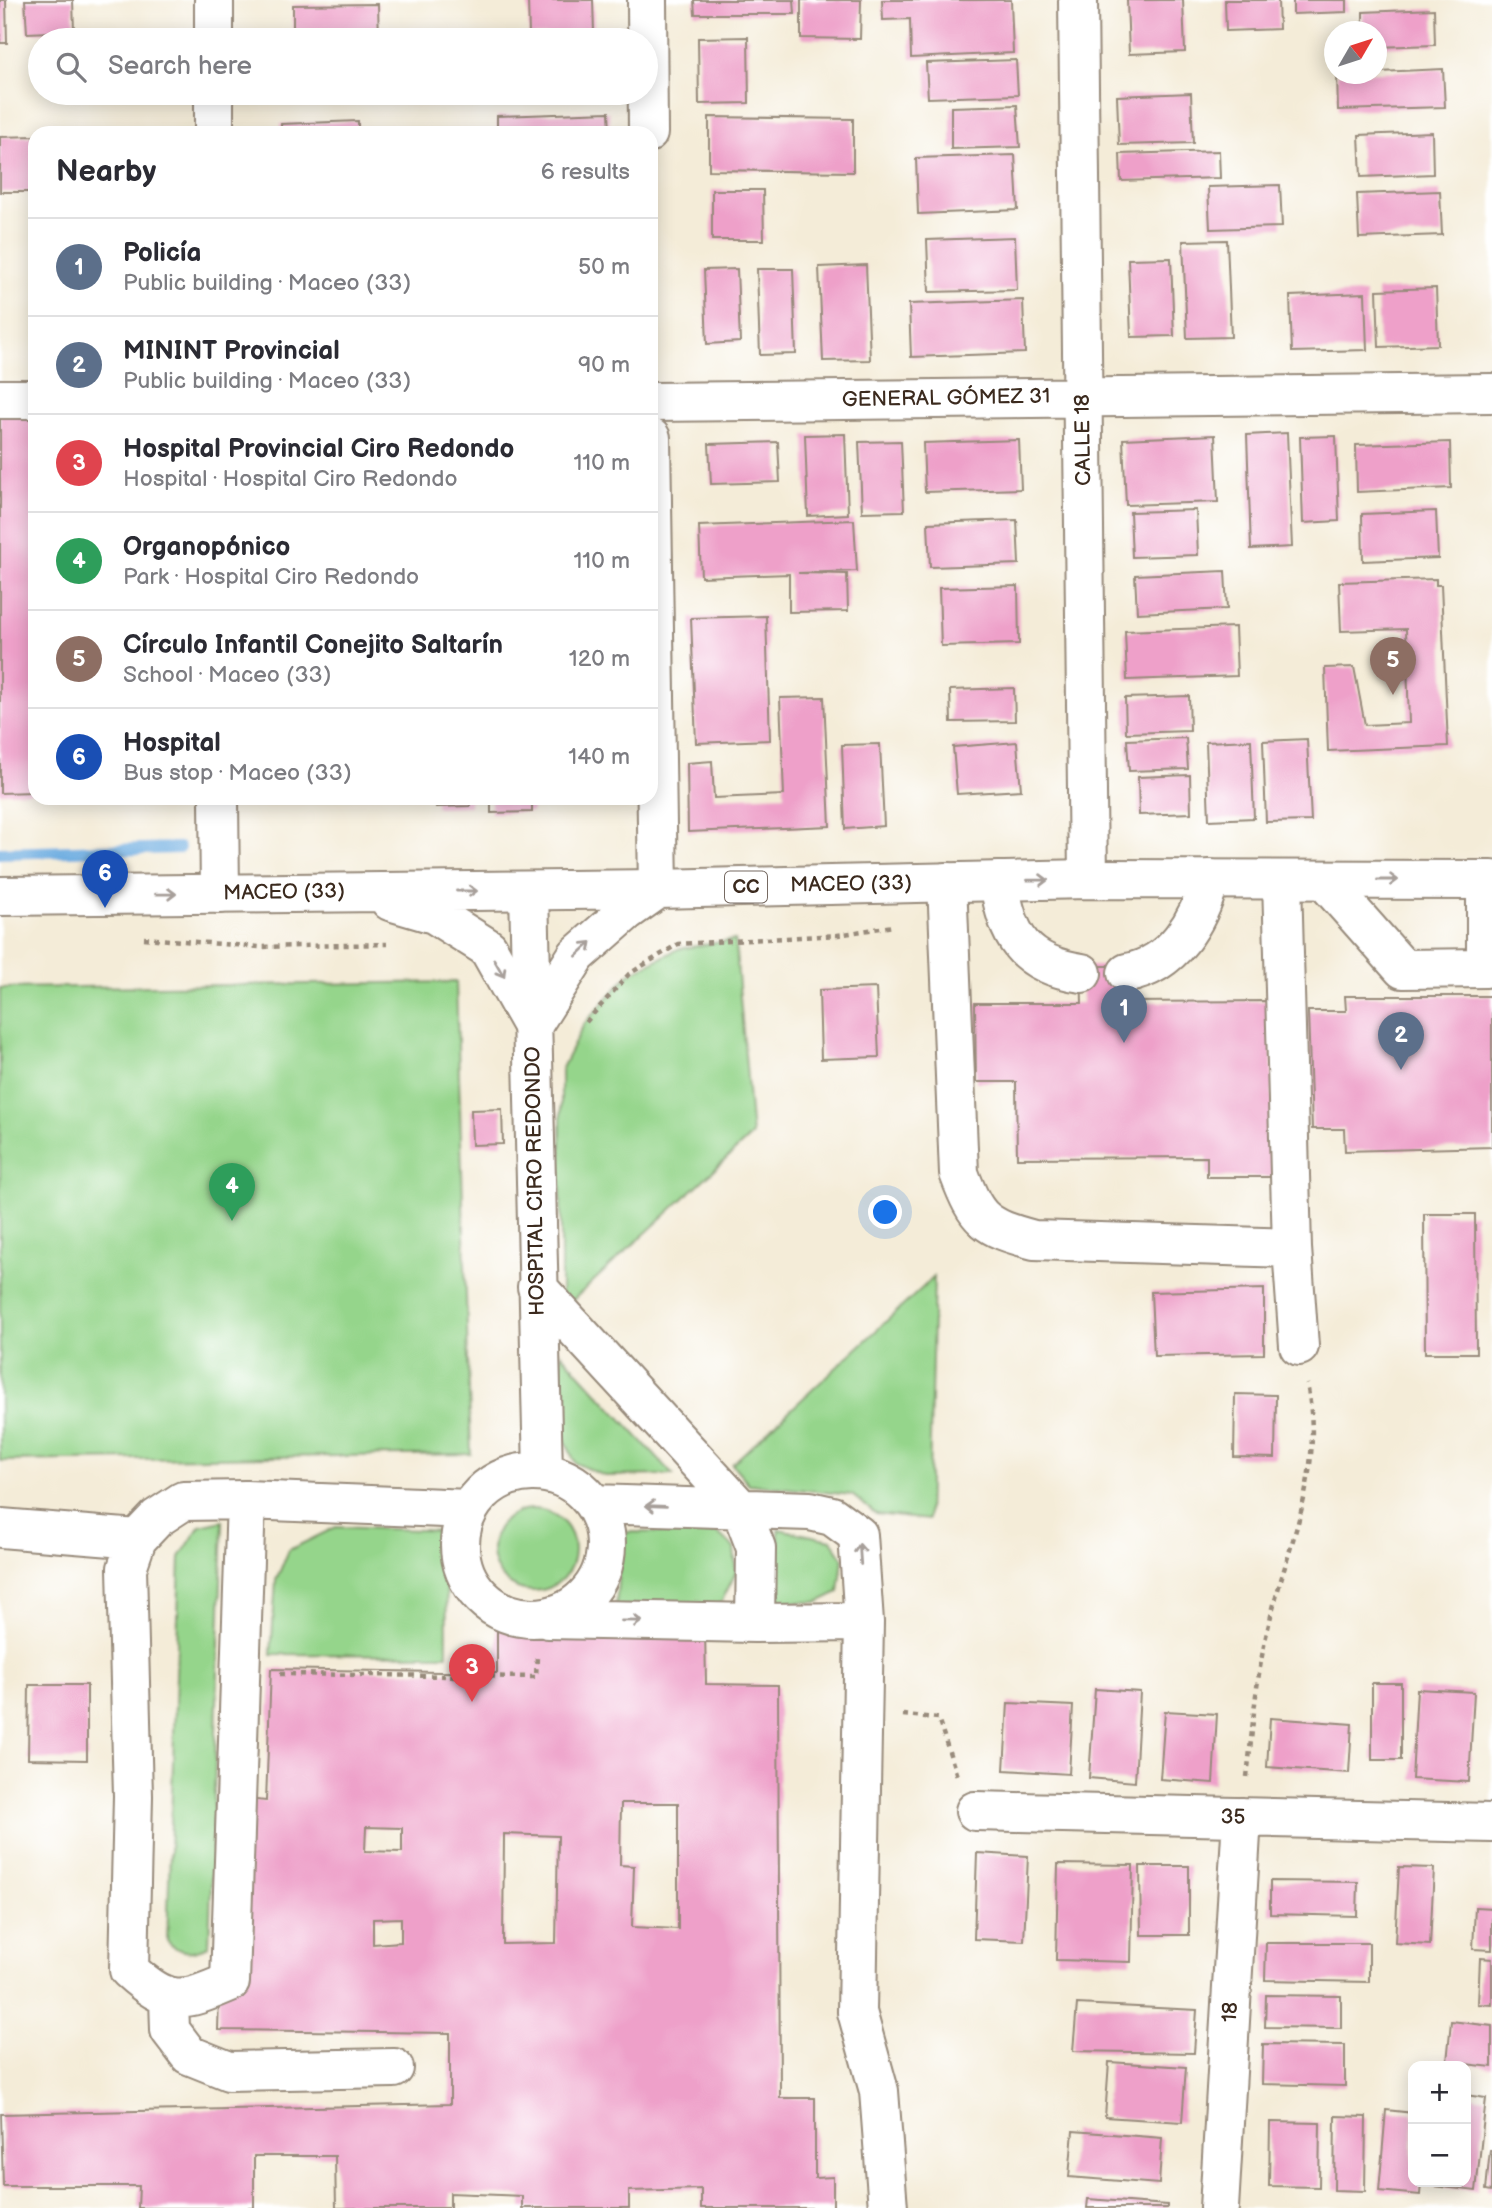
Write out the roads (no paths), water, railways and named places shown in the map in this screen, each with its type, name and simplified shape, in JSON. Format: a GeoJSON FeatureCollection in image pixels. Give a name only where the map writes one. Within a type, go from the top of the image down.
{"type":"FeatureCollection","features":[{"type":"Feature","properties":{"kind":"street"},"geometry":{"type":"LineString","coordinates":[[214,0],[214,28]]}},
{"type":"Feature","properties":{"kind":"street"},"geometry":{"type":"LineString","coordinates":[[647,0],[647,28]]}},
{"type":"Feature","properties":{"kind":"street","name":"CALLE 18"},"geometry":{"type":"LineString","coordinates":[[1078,0],[1087,879]]}},
{"type":"Feature","properties":{"kind":"street"},"geometry":{"type":"LineString","coordinates":[[214,105],[214,126]]}},
{"type":"Feature","properties":{"kind":"street"},"geometry":{"type":"LineString","coordinates":[[648,105],[648,126]]}},
{"type":"Feature","properties":{"kind":"street","name":"GENERAL GÓMEZ 31"},"geometry":{"type":"LineString","coordinates":[[658,402],[1492,393]]}},
{"type":"Feature","properties":{"kind":"street"},"geometry":{"type":"LineString","coordinates":[[0,399],[28,399]]}},
{"type":"Feature","properties":{"kind":"street"},"geometry":{"type":"LineString","coordinates":[[219,805],[220,894]]}},
{"type":"Feature","properties":{"kind":"street"},"geometry":{"type":"LineString","coordinates":[[358,891],[434,914],[488,948],[532,1026],[577,955],[627,911],[658,889],[657,805]]}},
{"type":"Feature","properties":{"kind":"street"},"geometry":{"type":"LineString","coordinates":[[1127,973],[1147,969],[1174,948],[1202,910],[1210,878]]}},
{"type":"Feature","properties":{"kind":"street","name":"MACEO (33)"},"geometry":{"type":"LineString","coordinates":[[0,896],[658,889],[1087,879],[1489,880]]}},
{"type":"Feature","properties":{"kind":"street"},"geometry":{"type":"LineString","coordinates":[[1282,880],[1292,1248],[1299,1346]]}},
{"type":"Feature","properties":{"kind":"street"},"geometry":{"type":"LineString","coordinates":[[1325,881],[1403,969],[1417,969],[1486,968],[1489,880]]}},
{"type":"Feature","properties":{"kind":"street"},"geometry":{"type":"LineString","coordinates":[[999,881],[1004,915],[1012,933],[1037,960],[1058,970],[1082,973]]}},
{"type":"Feature","properties":{"kind":"street"},"geometry":{"type":"LineString","coordinates":[[947,882],[959,1173],[972,1207],[996,1230],[1034,1240],[1292,1248]]}},
{"type":"Feature","properties":{"kind":"street","name":"HOSPITAL CIRO REDONDO"},"geometry":{"type":"LineString","coordinates":[[529,891],[543,1472]]}},
{"type":"Feature","properties":{"kind":"street"},"geometry":{"type":"LineString","coordinates":[[537,1287],[741,1509],[756,1548],[755,1623]]}},
{"type":"Feature","properties":{"kind":"street"},"geometry":{"type":"LineString","coordinates":[[539,1619],[561,1613],[579,1602],[599,1577],[607,1545],[603,1524],[594,1504],[580,1489],[562,1478],[543,1472],[522,1472],[503,1478],[487,1488],[469,1509],[463,1523],[459,1547],[464,1570],[476,1591],[494,1607],[515,1616],[539,1619],[864,1622]]}},
{"type":"Feature","properties":{"kind":"street"},"geometry":{"type":"LineString","coordinates":[[246,1500],[230,1982],[199,1995],[169,1998],[150,1989],[129,1970],[133,1796],[127,1568],[137,1539],[157,1518],[183,1501],[246,1500],[469,1509]]}},
{"type":"Feature","properties":{"kind":"street"},"geometry":{"type":"LineString","coordinates":[[594,1504],[810,1511],[832,1516],[858,1535],[864,1622],[864,1710],[857,2012],[879,2091],[888,2208]]}},
{"type":"Feature","properties":{"kind":"street"},"geometry":{"type":"LineString","coordinates":[[1,1528],[137,1539]]}},
{"type":"Feature","properties":{"kind":"street","name":"35"},"geometry":{"type":"LineString","coordinates":[[975,1811],[1492,1823]]}},
{"type":"Feature","properties":{"kind":"street","name":"18"},"geometry":{"type":"LineString","coordinates":[[1219,2208],[1242,1817]]}},
{"type":"Feature","properties":{"kind":"street"},"geometry":{"type":"LineString","coordinates":[[169,1998],[170,2031],[189,2055],[229,2071],[394,2068]]}},
{"type":"Feature","properties":{"kind":"waterway"},"geometry":{"type":"LineString","coordinates":[[0,853],[179,848]]}},
{"type":"Feature","properties":{"kind":"place","name":"Círculo Infantil Conejito Saltarín"},"geometry":{"type":"Point","coordinates":[1393,695]}},
{"type":"Feature","properties":{"kind":"place","name":"Hospital"},"geometry":{"type":"Point","coordinates":[105,908]}},
{"type":"Feature","properties":{"kind":"place","name":"Policía"},"geometry":{"type":"Point","coordinates":[1124,1043]}},
{"type":"Feature","properties":{"kind":"place","name":"MININT Provincial"},"geometry":{"type":"Point","coordinates":[1401,1070]}},
{"type":"Feature","properties":{"kind":"place","name":"Organopónico"},"geometry":{"type":"Point","coordinates":[232,1221]}},
{"type":"Feature","properties":{"kind":"place","name":"Hospital Provincial Ciro Redondo"},"geometry":{"type":"Point","coordinates":[472,1702]}}]}
